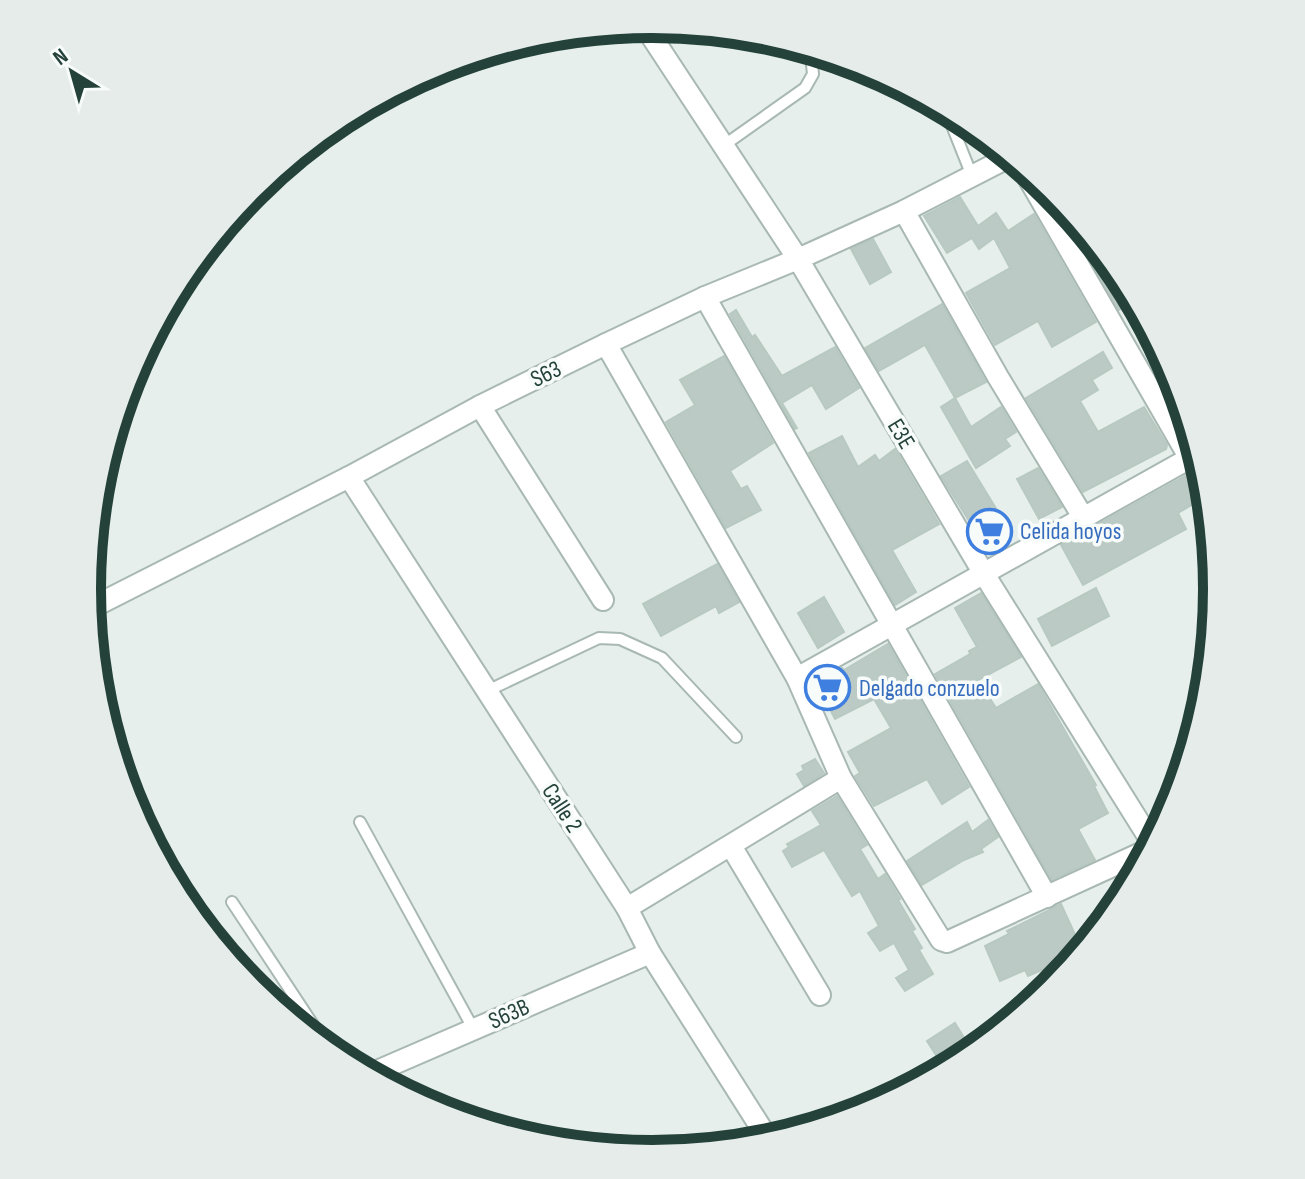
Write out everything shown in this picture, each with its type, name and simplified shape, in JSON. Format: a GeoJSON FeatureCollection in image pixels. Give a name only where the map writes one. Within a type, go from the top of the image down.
{"type":"FeatureCollection","features":[{"type":"Feature","properties":{"kind":"street","name":"E3E"},"geometry":{"type":"LineString","coordinates":[[652,38],[798,259],[984,574],[1146,835]]}},
{"type":"Feature","properties":{"kind":"street","name":"S63"},"geometry":{"type":"LineString","coordinates":[[101,603],[606,344],[705,297],[904,211],[1000,162]]}},
{"type":"Feature","properties":{"kind":"street"},"geometry":{"type":"LineString","coordinates":[[1041,199],[1181,433]]}},
{"type":"Feature","properties":{"kind":"street"},"geometry":{"type":"LineString","coordinates":[[904,211],[998,377],[1083,517]]}},
{"type":"Feature","properties":{"kind":"street"},"geometry":{"type":"LineString","coordinates":[[705,297],[1047,897]]}},
{"type":"Feature","properties":{"kind":"street"},"geometry":{"type":"LineString","coordinates":[[606,344],[797,678],[841,778],[941,940],[947,942],[1135,855]]}},
{"type":"Feature","properties":{"kind":"street"},"geometry":{"type":"LineString","coordinates":[[480,406],[603,600]]}},
{"type":"Feature","properties":{"kind":"street"},"geometry":{"type":"LineString","coordinates":[[797,678],[1188,459]]}},
{"type":"Feature","properties":{"kind":"street","name":"Calle 2"},"geometry":{"type":"LineString","coordinates":[[349,477],[627,908],[650,953],[762,1130]]}},
{"type":"Feature","properties":{"kind":"street"},"geometry":{"type":"LineString","coordinates":[[627,908],[841,778]]}},
{"type":"Feature","properties":{"kind":"street"},"geometry":{"type":"LineString","coordinates":[[731,846],[820,995]]}},
{"type":"Feature","properties":{"kind":"street","name":"S63B"},"geometry":{"type":"LineString","coordinates":[[381,1069],[650,953]]}},
{"type":"Feature","properties":{"kind":"lane"},"geometry":{"type":"LineString","coordinates":[[723,146],[805,88],[813,74],[812,62]]}},
{"type":"Feature","properties":{"kind":"lane"},"geometry":{"type":"LineString","coordinates":[[953,127],[972,176]]}},
{"type":"Feature","properties":{"kind":"lane"},"geometry":{"type":"LineString","coordinates":[[487,691],[599,638],[620,639],[662,658],[736,737]]}},
{"type":"Feature","properties":{"kind":"lane"},"geometry":{"type":"LineString","coordinates":[[360,822],[474,1030]]}},
{"type":"Feature","properties":{"kind":"lane"},"geometry":{"type":"LineString","coordinates":[[232,902],[312,1023]]}},
{"type":"Feature","properties":{"kind":"building"},"geometry":{"type":"Polygon","coordinates":[[[960,197],[978,226],[996,213],[1008,231],[1034,214],[1096,322],[1052,347],[1038,321],[995,345],[966,293],[1010,268],[994,238],[979,249],[972,238],[947,253],[924,216],[960,197]]]}},
{"type":"Feature","properties":{"kind":"building"},"geometry":{"type":"Polygon","coordinates":[[[873,239],[891,272],[870,284],[851,249],[873,239]]]}},
{"type":"Feature","properties":{"kind":"building"},"geometry":{"type":"Polygon","coordinates":[[[1079,240],[1125,306],[1119,310],[1079,240]]]}},
{"type":"Feature","properties":{"kind":"building"},"geometry":{"type":"Polygon","coordinates":[[[942,304],[986,382],[955,398],[925,345],[879,371],[865,348],[942,304]]]}},
{"type":"Feature","properties":{"kind":"building"},"geometry":{"type":"Polygon","coordinates":[[[736,310],[782,376],[835,347],[859,388],[826,409],[812,385],[782,403],[795,429],[730,314],[736,310]]]}},
{"type":"Feature","properties":{"kind":"building"},"geometry":{"type":"Polygon","coordinates":[[[1103,352],[1112,368],[1092,380],[1098,390],[1080,401],[1098,432],[1144,407],[1167,445],[1166,449],[1083,492],[1026,398],[1103,352]]]}},
{"type":"Feature","properties":{"kind":"building"},"geometry":{"type":"Polygon","coordinates":[[[724,356],[773,443],[730,471],[741,489],[747,486],[761,510],[726,528],[666,422],[695,405],[680,380],[724,356]]]}},
{"type":"Feature","properties":{"kind":"building"},"geometry":{"type":"Polygon","coordinates":[[[955,398],[971,427],[1001,407],[1016,432],[1005,439],[1010,446],[976,468],[941,407],[955,398]]]}},
{"type":"Feature","properties":{"kind":"building"},"geometry":{"type":"Polygon","coordinates":[[[842,436],[858,467],[875,455],[879,461],[895,449],[939,524],[892,550],[916,592],[895,605],[809,453],[842,436]]]}},
{"type":"Feature","properties":{"kind":"building"},"geometry":{"type":"Polygon","coordinates":[[[967,461],[1011,533],[986,548],[941,476],[967,461]]]}},
{"type":"Feature","properties":{"kind":"building"},"geometry":{"type":"Polygon","coordinates":[[[1038,468],[1062,507],[1039,519],[1017,479],[1038,468]]]}},
{"type":"Feature","properties":{"kind":"building"},"geometry":{"type":"Polygon","coordinates":[[[1185,476],[1195,491],[1196,502],[1178,513],[1186,529],[1083,585],[1061,545],[1185,476]]]}},
{"type":"Feature","properties":{"kind":"building"},"geometry":{"type":"Polygon","coordinates":[[[717,564],[739,602],[719,613],[716,606],[661,636],[643,604],[717,564]]]}},
{"type":"Feature","properties":{"kind":"building"},"geometry":{"type":"Polygon","coordinates":[[[1096,588],[1109,616],[1052,646],[1038,619],[1096,588]]]}},
{"type":"Feature","properties":{"kind":"building"},"geometry":{"type":"Polygon","coordinates":[[[981,593],[1021,657],[978,680],[996,708],[1038,684],[1096,785],[1108,813],[1078,829],[1095,860],[1052,880],[935,674],[977,647],[955,608],[981,593]]]}},
{"type":"Feature","properties":{"kind":"building"},"geometry":{"type":"Polygon","coordinates":[[[824,597],[844,632],[818,648],[798,613],[824,597]]]}},
{"type":"Feature","properties":{"kind":"building"},"geometry":{"type":"Polygon","coordinates":[[[888,644],[969,787],[942,804],[927,779],[874,806],[855,776],[860,773],[848,752],[891,728],[874,699],[835,719],[816,682],[842,668],[844,670],[888,644]]]}},
{"type":"Feature","properties":{"kind":"building"},"geometry":{"type":"Polygon","coordinates":[[[815,759],[824,773],[804,786],[797,774],[804,770],[802,766],[815,759]]]}},
{"type":"Feature","properties":{"kind":"building"},"geometry":{"type":"Polygon","coordinates":[[[837,796],[867,845],[860,849],[878,879],[885,874],[900,899],[915,929],[912,931],[922,948],[919,950],[933,974],[905,991],[896,978],[909,970],[894,943],[880,951],[868,933],[879,926],[860,891],[852,896],[824,850],[792,867],[783,851],[789,847],[787,844],[821,825],[812,811],[837,796]]]}},
{"type":"Feature","properties":{"kind":"building"},"geometry":{"type":"Polygon","coordinates":[[[988,820],[998,837],[981,849],[983,852],[922,885],[907,861],[967,822],[972,832],[988,820]]]}},
{"type":"Feature","properties":{"kind":"building"},"geometry":{"type":"Polygon","coordinates":[[[1061,904],[1078,940],[1057,963],[1028,976],[1025,970],[1000,981],[985,946],[1009,934],[1007,931],[1061,904]]]}},
{"type":"Feature","properties":{"kind":"building"},"geometry":{"type":"Polygon","coordinates":[[[955,1023],[967,1042],[939,1060],[927,1041],[955,1023]]]}},
{"type":"Feature","properties":{"kind":"place","name":"Celida hoyos"},"geometry":{"type":"Point","coordinates":[989,531]}},
{"type":"Feature","properties":{"kind":"place","name":"Delgado conzuelo"},"geometry":{"type":"Point","coordinates":[828,688]}}]}
